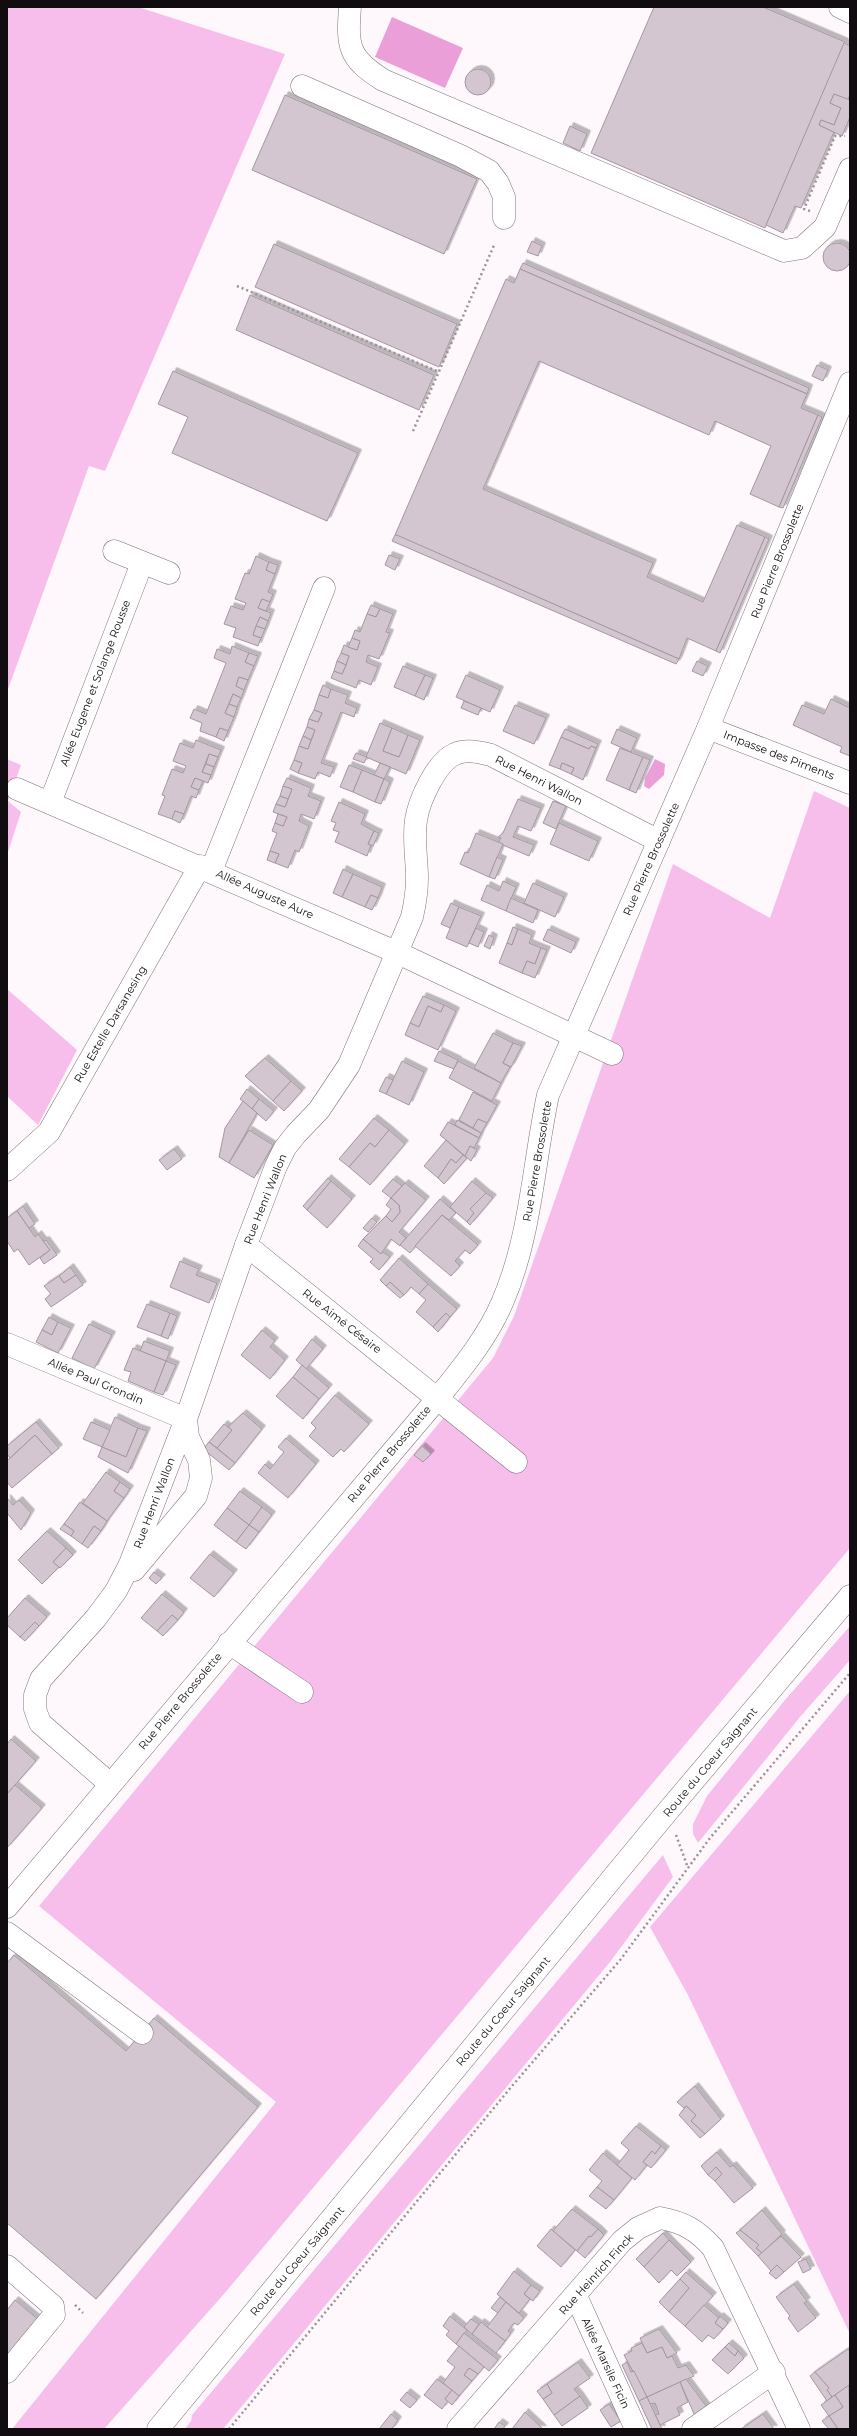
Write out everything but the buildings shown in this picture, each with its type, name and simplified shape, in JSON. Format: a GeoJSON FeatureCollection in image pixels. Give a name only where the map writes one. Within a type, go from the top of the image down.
{"type":"FeatureCollection","features":[{"type":"Feature","properties":{"kind":"street"},"geometry":{"type":"LineString","coordinates":[[350,7],[348,35],[353,54],[365,69],[383,80],[784,251],[802,248],[825,227],[850,168]]}},
{"type":"Feature","properties":{"kind":"street"},"geometry":{"type":"LineString","coordinates":[[840,7],[850,12]]}},
{"type":"Feature","properties":{"kind":"street"},"geometry":{"type":"LineString","coordinates":[[302,86],[461,156],[489,171],[498,183],[504,197],[504,218]]}},
{"type":"Feature","properties":{"kind":"street","name":"Rue Pierre Brossolette"},"geometry":{"type":"LineString","coordinates":[[7,1907],[438,1398],[464,1366],[487,1332],[502,1303],[518,1261],[530,1208],[538,1141],[548,1095],[708,728],[850,383]]}},
{"type":"Feature","properties":{"kind":"street"},"geometry":{"type":"LineString","coordinates":[[114,551],[169,573]]}},
{"type":"Feature","properties":{"kind":"street","name":"Allée Eugene et Solange Rousse"},"geometry":{"type":"LineString","coordinates":[[50,803],[142,563]]}},
{"type":"Feature","properties":{"kind":"street","name":"Allée Auguste Aure"},"geometry":{"type":"LineString","coordinates":[[324,588],[205,869],[396,952],[612,1054]]}},
{"type":"Feature","properties":{"kind":"street","name":"Impasse des Piments"},"geometry":{"type":"LineString","coordinates":[[708,728],[850,783]]}},
{"type":"Feature","properties":{"kind":"street","name":"Rue Henri Wallon"},"geometry":{"type":"LineString","coordinates":[[110,1784],[40,1723],[35,1709],[35,1694],[41,1679],[96,1618],[116,1591],[130,1564],[186,1419],[246,1245],[285,1148],[319,1110],[349,1065],[412,917],[416,900],[416,821],[424,794],[436,773],[445,761],[455,754],[473,751],[491,755],[659,841]]}},
{"type":"Feature","properties":{"kind":"street"},"geometry":{"type":"LineString","coordinates":[[17,790],[205,869]]}},
{"type":"Feature","properties":{"kind":"street","name":"Rue Estelle Darsanesing"},"geometry":{"type":"LineString","coordinates":[[7,1170],[49,1132],[205,869]]}},
{"type":"Feature","properties":{"kind":"street","name":"Rue Aimé Césaire"},"geometry":{"type":"LineString","coordinates":[[246,1245],[516,1462]]}},
{"type":"Feature","properties":{"kind":"street","name":"Allée Paul Grondin"},"geometry":{"type":"LineString","coordinates":[[7,1344],[186,1419]]}},
{"type":"Feature","properties":{"kind":"street"},"geometry":{"type":"LineString","coordinates":[[116,1591],[196,1496],[202,1478],[199,1460],[188,1437],[186,1419]]}},
{"type":"Feature","properties":{"kind":"street","name":"Route du Coeur Saignant"},"geometry":{"type":"LineString","coordinates":[[158,2429],[667,1812],[850,1596]]}},
{"type":"Feature","properties":{"kind":"street"},"geometry":{"type":"LineString","coordinates":[[229,1643],[302,1692]]}},
{"type":"Feature","properties":{"kind":"street"},"geometry":{"type":"LineString","coordinates":[[7,1933],[142,2033]]}},
{"type":"Feature","properties":{"kind":"street","name":"Rue Heinrich Finck"},"geometry":{"type":"LineString","coordinates":[[458,2429],[622,2242],[638,2228],[660,2218],[682,2223],[701,2234],[713,2248],[774,2372],[799,2429]]}},
{"type":"Feature","properties":{"kind":"street"},"geometry":{"type":"LineString","coordinates":[[7,2266],[53,2306],[55,2310],[50,2320],[7,2372]]}},
{"type":"Feature","properties":{"kind":"street","name":"Allée Marsile Ficin"},"geometry":{"type":"LineString","coordinates":[[576,2296],[636,2429]]}},
{"type":"Feature","properties":{"kind":"street"},"geometry":{"type":"LineString","coordinates":[[693,2429],[774,2372]]}},
{"type":"Feature","properties":{"kind":"path"},"geometry":{"type":"LineString","coordinates":[[818,214],[804,209],[835,136],[845,136]]}},
{"type":"Feature","properties":{"kind":"path"},"geometry":{"type":"LineString","coordinates":[[413,431],[495,243]]}},
{"type":"Feature","properties":{"kind":"path"},"geometry":{"type":"LineString","coordinates":[[237,286],[439,372]]}},
{"type":"Feature","properties":{"kind":"path"},"geometry":{"type":"LineString","coordinates":[[229,2429],[507,2092],[621,1959],[710,1838],[850,1674]]}},
{"type":"Feature","properties":{"kind":"path"},"geometry":{"type":"LineString","coordinates":[[667,1812],[688,1868]]}},
{"type":"Feature","properties":{"kind":"shaded area"},"geometry":{"type":"Polygon","coordinates":[[[7,7],[138,7],[285,54],[105,471],[89,466],[7,692],[7,7]]]}},
{"type":"Feature","properties":{"kind":"shaded area"},"geometry":{"type":"Polygon","coordinates":[[[392,17],[463,48],[445,88],[375,57],[392,17]]]}},
{"type":"Feature","properties":{"kind":"shaded area"},"geometry":{"type":"Polygon","coordinates":[[[7,759],[21,765],[8,801],[21,812],[7,855],[7,759]]]}},
{"type":"Feature","properties":{"kind":"shaded area"},"geometry":{"type":"Polygon","coordinates":[[[655,759],[665,764],[664,775],[649,789],[644,786],[645,778],[655,759]]]}},
{"type":"Feature","properties":{"kind":"shaded area"},"geometry":{"type":"Polygon","coordinates":[[[814,791],[850,808],[850,1548],[224,2294],[104,2429],[12,2429],[276,2102],[39,1906],[493,1358],[514,1316],[673,864],[770,918],[814,791]]]}},
{"type":"Feature","properties":{"kind":"shaded area"},"geometry":{"type":"Polygon","coordinates":[[[7,989],[77,1050],[38,1125],[7,1096],[7,989]]]}},
{"type":"Feature","properties":{"kind":"shaded area"},"geometry":{"type":"Polygon","coordinates":[[[850,1626],[850,1660],[800,1717],[698,1843],[693,1834],[693,1824],[707,1796],[785,1700],[850,1626]]]}},
{"type":"Feature","properties":{"kind":"shaded area"},"geometry":{"type":"Polygon","coordinates":[[[850,1691],[850,2334],[688,1995],[650,1927],[850,1691]]]}},
{"type":"Feature","properties":{"kind":"shaded area"},"geometry":{"type":"Polygon","coordinates":[[[663,1855],[673,1877],[610,1962],[223,2429],[185,2429],[191,2421],[192,2415],[663,1855]]]}}]}
